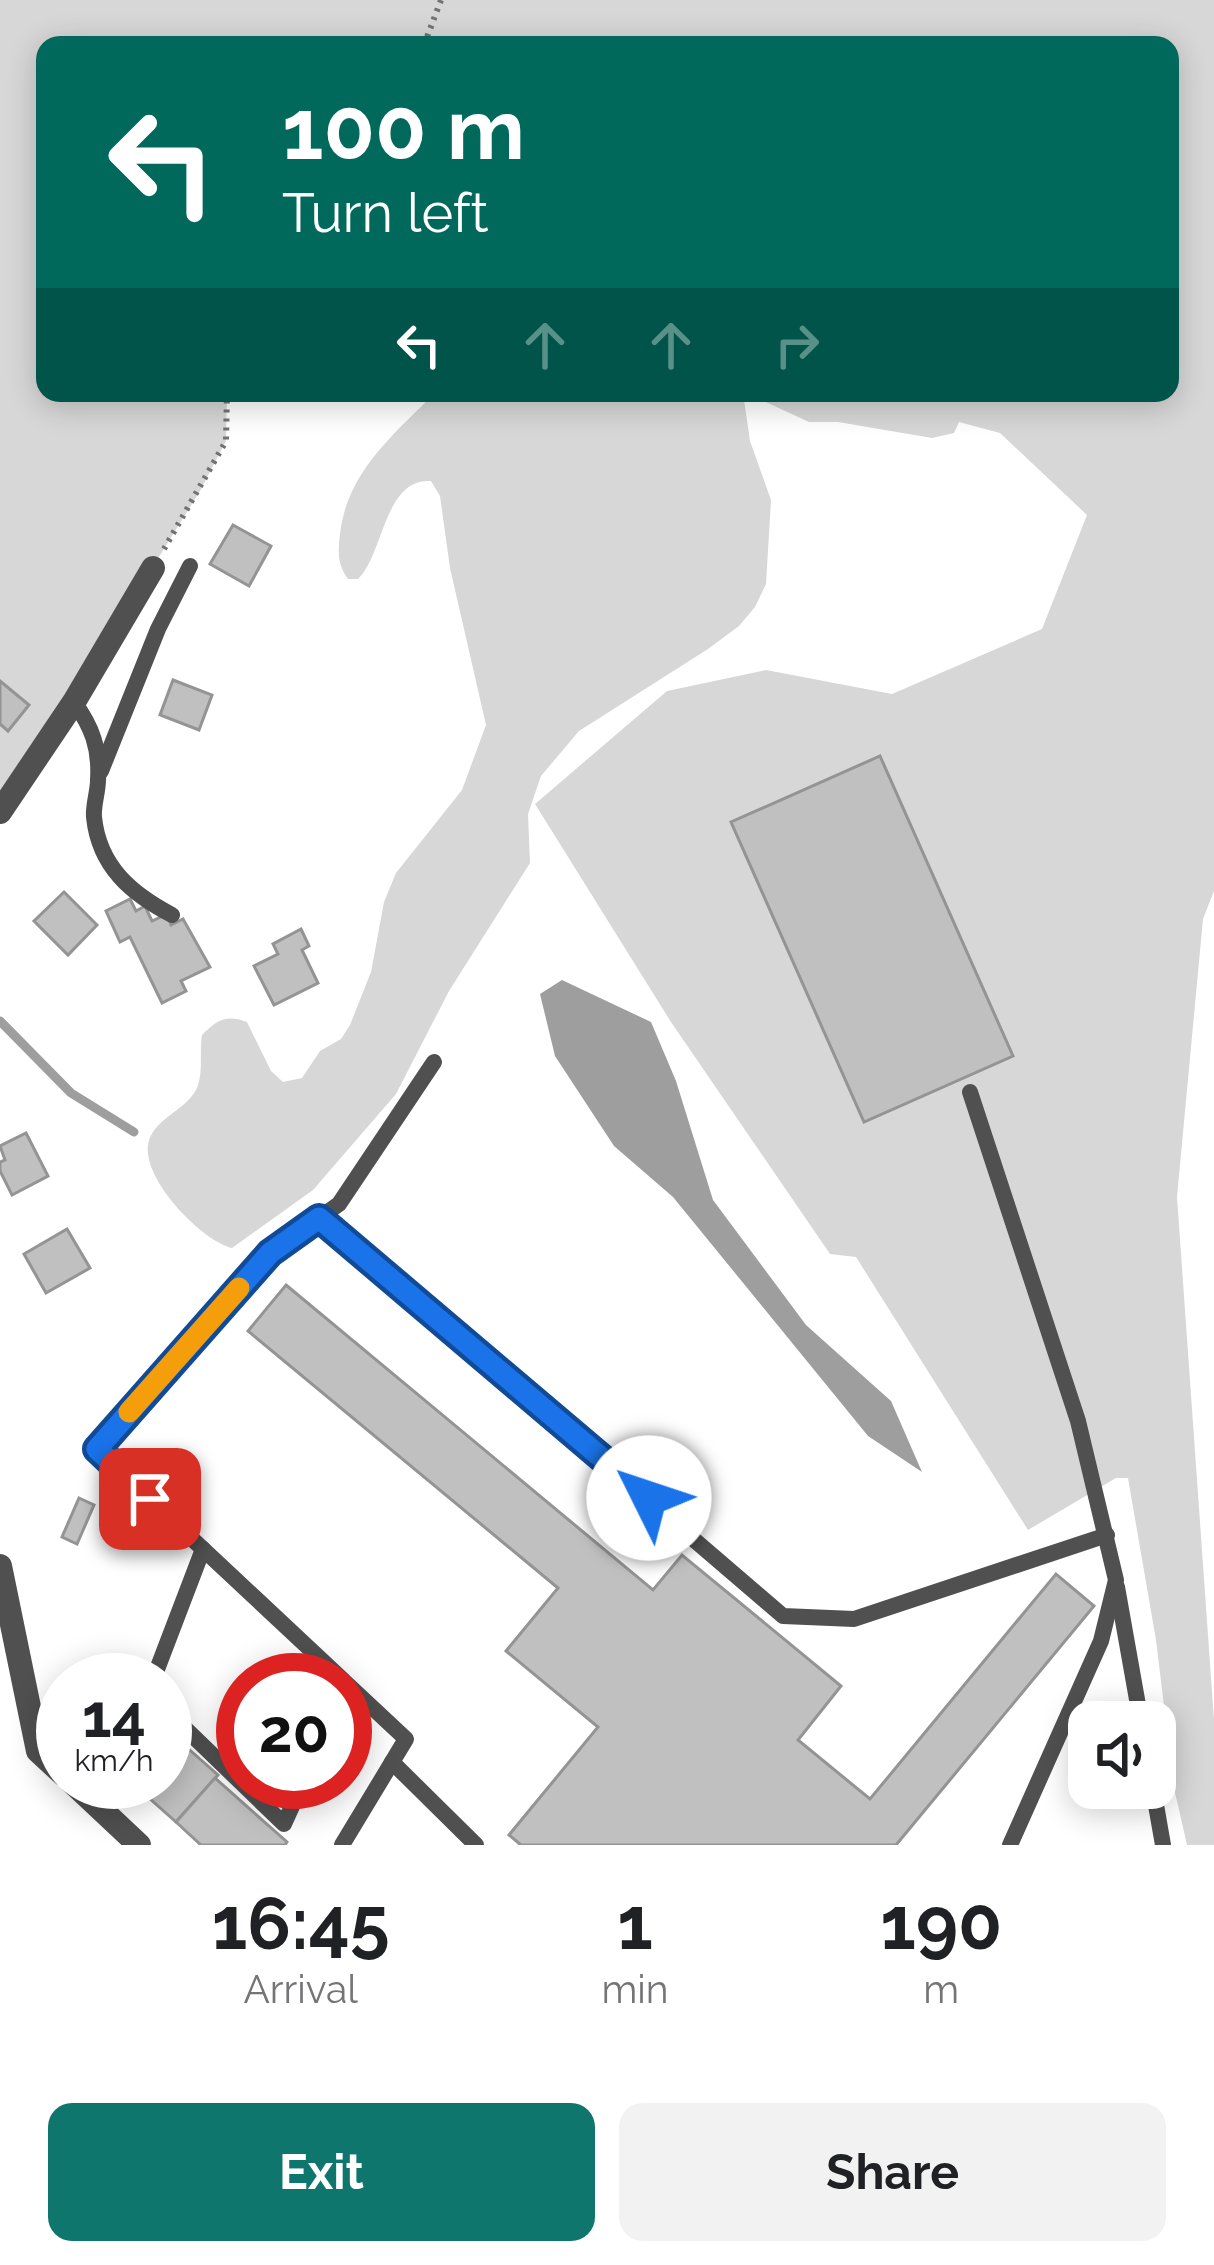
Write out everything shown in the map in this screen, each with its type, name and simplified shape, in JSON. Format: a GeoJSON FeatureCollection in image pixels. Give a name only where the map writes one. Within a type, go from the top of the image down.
{"type":"FeatureCollection","features":[{"type":"Feature","properties":{"kind":"street"},"geometry":{"type":"LineString","coordinates":[[0,812],[74,702],[153,568]]}},
{"type":"Feature","properties":{"kind":"street"},"geometry":{"type":"LineString","coordinates":[[0,1566],[36,1741]]}},
{"type":"Feature","properties":{"kind":"street"},"geometry":{"type":"LineString","coordinates":[[101,1809],[139,1845]]}},
{"type":"Feature","properties":{"kind":"lane"},"geometry":{"type":"LineString","coordinates":[[98,777],[158,629],[190,566]]}},
{"type":"Feature","properties":{"kind":"lane"},"geometry":{"type":"LineString","coordinates":[[74,702],[94,730],[98,777],[94,817],[106,857],[133,895],[172,915]]}},
{"type":"Feature","properties":{"kind":"lane"},"geometry":{"type":"LineString","coordinates":[[312,1653],[97,1449],[270,1253],[339,1204],[434,1062]]}},
{"type":"Feature","properties":{"kind":"lane"},"geometry":{"type":"LineString","coordinates":[[970,1092],[1078,1421],[1107,1535],[1137,1701]]}},
{"type":"Feature","properties":{"kind":"lane"},"geometry":{"type":"LineString","coordinates":[[319,1218],[783,1616],[854,1619],[1107,1535]]}},
{"type":"Feature","properties":{"kind":"lane"},"geometry":{"type":"LineString","coordinates":[[163,1653],[203,1549]]}},
{"type":"Feature","properties":{"kind":"lane"},"geometry":{"type":"LineString","coordinates":[[1010,1845],[1101,1641],[1116,1580]]}},
{"type":"Feature","properties":{"kind":"lane"},"geometry":{"type":"LineString","coordinates":[[342,1845],[406,1739],[372,1708]]}},
{"type":"Feature","properties":{"kind":"lane"},"geometry":{"type":"LineString","coordinates":[[192,1735],[216,1758]]}},
{"type":"Feature","properties":{"kind":"lane"},"geometry":{"type":"LineString","coordinates":[[392,1762],[476,1845]]}},
{"type":"Feature","properties":{"kind":"lane"},"geometry":{"type":"LineString","coordinates":[[268,1809],[284,1824],[291,1809]]}},
{"type":"Feature","properties":{"kind":"lane"},"geometry":{"type":"LineString","coordinates":[[1157,1809],[1163,1845]]}},
{"type":"Feature","properties":{"kind":"path"},"geometry":{"type":"LineString","coordinates":[[427,36],[441,0]]}},
{"type":"Feature","properties":{"kind":"path"},"geometry":{"type":"LineString","coordinates":[[153,568],[226,441],[227,402]]}},
{"type":"Feature","properties":{"kind":"shaded area"},"geometry":{"type":"Polygon","coordinates":[[[0,0],[1214,0],[1214,891],[1203,919],[1177,1197],[1214,1720],[1214,1845],[1187,1845],[1176,1797],[1176,1701],[1163,1701],[1128,1478],[1116,1478],[1028,1530],[856,1257],[830,1254],[671,1022],[535,804],[667,691],[766,670],[892,694],[1042,629],[1087,515],[1000,433],[959,422],[954,433],[932,438],[838,422],[809,422],[766,402],[1179,402],[1179,36],[36,36],[36,402],[227,402],[226,441],[200,491],[0,812],[0,0]]]}},
{"type":"Feature","properties":{"kind":"shaded area"},"geometry":{"type":"Polygon","coordinates":[[[426,402],[744,402],[750,441],[771,500],[766,584],[739,626],[579,731],[541,776],[528,814],[530,863],[449,991],[396,1094],[313,1190],[232,1248],[190,1221],[164,1191],[149,1159],[151,1136],[196,1090],[202,1035],[217,1022],[247,1022],[271,1071],[283,1082],[302,1078],[320,1051],[341,1039],[371,972],[384,902],[396,873],[462,790],[486,725],[450,568],[440,496],[431,481],[415,483],[394,504],[358,579],[348,579],[342,568],[339,546],[344,512],[375,456],[426,402]]]}},
{"type":"Feature","properties":{"kind":"shaded area"},"geometry":{"type":"Polygon","coordinates":[[[562,980],[651,1022],[676,1081],[713,1200],[806,1325],[891,1401],[922,1472],[868,1436],[673,1197],[614,1146],[555,1056],[540,994],[562,980]]]}},
{"type":"Feature","properties":{"kind":"building"},"geometry":{"type":"Polygon","coordinates":[[[233,525],[271,546],[249,586],[210,564],[233,525]]]}},
{"type":"Feature","properties":{"kind":"building"},"geometry":{"type":"Polygon","coordinates":[[[173,680],[212,695],[199,730],[160,715],[173,680]]]}},
{"type":"Feature","properties":{"kind":"building"},"geometry":{"type":"Polygon","coordinates":[[[0,681],[29,705],[8,731],[0,724],[0,681]]]}},
{"type":"Feature","properties":{"kind":"building"},"geometry":{"type":"Polygon","coordinates":[[[880,756],[1013,1056],[864,1122],[731,822],[880,756]]]}},
{"type":"Feature","properties":{"kind":"building"},"geometry":{"type":"Polygon","coordinates":[[[64,892],[97,925],[68,955],[34,921],[64,892]]]}},
{"type":"Feature","properties":{"kind":"building"},"geometry":{"type":"Polygon","coordinates":[[[130,899],[136,911],[145,906],[152,921],[167,914],[171,925],[183,919],[210,967],[181,981],[186,991],[162,1003],[130,937],[120,942],[106,911],[130,899]]]}},
{"type":"Feature","properties":{"kind":"building"},"geometry":{"type":"Polygon","coordinates":[[[301,929],[309,946],[302,950],[318,983],[274,1005],[254,966],[278,954],[273,944],[301,929]]]}},
{"type":"Feature","properties":{"kind":"building"},"geometry":{"type":"Polygon","coordinates":[[[26,1133],[48,1176],[12,1195],[0,1171],[0,1162],[5,1160],[0,1146],[26,1133]]]}},
{"type":"Feature","properties":{"kind":"building"},"geometry":{"type":"Polygon","coordinates":[[[67,1229],[90,1268],[46,1293],[24,1254],[67,1229]]]}},
{"type":"Feature","properties":{"kind":"building"},"geometry":{"type":"Polygon","coordinates":[[[286,1285],[653,1590],[682,1555],[841,1686],[798,1740],[870,1799],[1056,1574],[1094,1606],[896,1845],[521,1845],[509,1835],[598,1727],[506,1651],[558,1588],[248,1331],[286,1285]]]}},
{"type":"Feature","properties":{"kind":"building"},"geometry":{"type":"Polygon","coordinates":[[[79,1498],[94,1505],[77,1544],[62,1537],[79,1498]]]}},
{"type":"Feature","properties":{"kind":"building"},"geometry":{"type":"Polygon","coordinates":[[[192,1752],[216,1777],[192,1804],[192,1752]]]}},
{"type":"Feature","properties":{"kind":"building"},"geometry":{"type":"Polygon","coordinates":[[[215,1778],[216,1809],[250,1809],[287,1842],[201,1845],[176,1822],[215,1778]]]}},
{"type":"Feature","properties":{"kind":"building"},"geometry":{"type":"Polygon","coordinates":[[[161,1809],[188,1809],[176,1822],[161,1809]]]}},
{"type":"Feature","properties":{"kind":"waterway"},"geometry":{"type":"LineString","coordinates":[[0,1021],[71,1093],[134,1132]]}},
{"type":"Feature","properties":{"kind":"slow traffic"},"geometry":{"type":"LineString","coordinates":[[129,1412],[239,1288]]}},
{"type":"Feature","properties":{"kind":"route"},"geometry":{"type":"LineString","coordinates":[[150,1499],[97,1449],[270,1253],[319,1218],[649,1498]]}}]}
